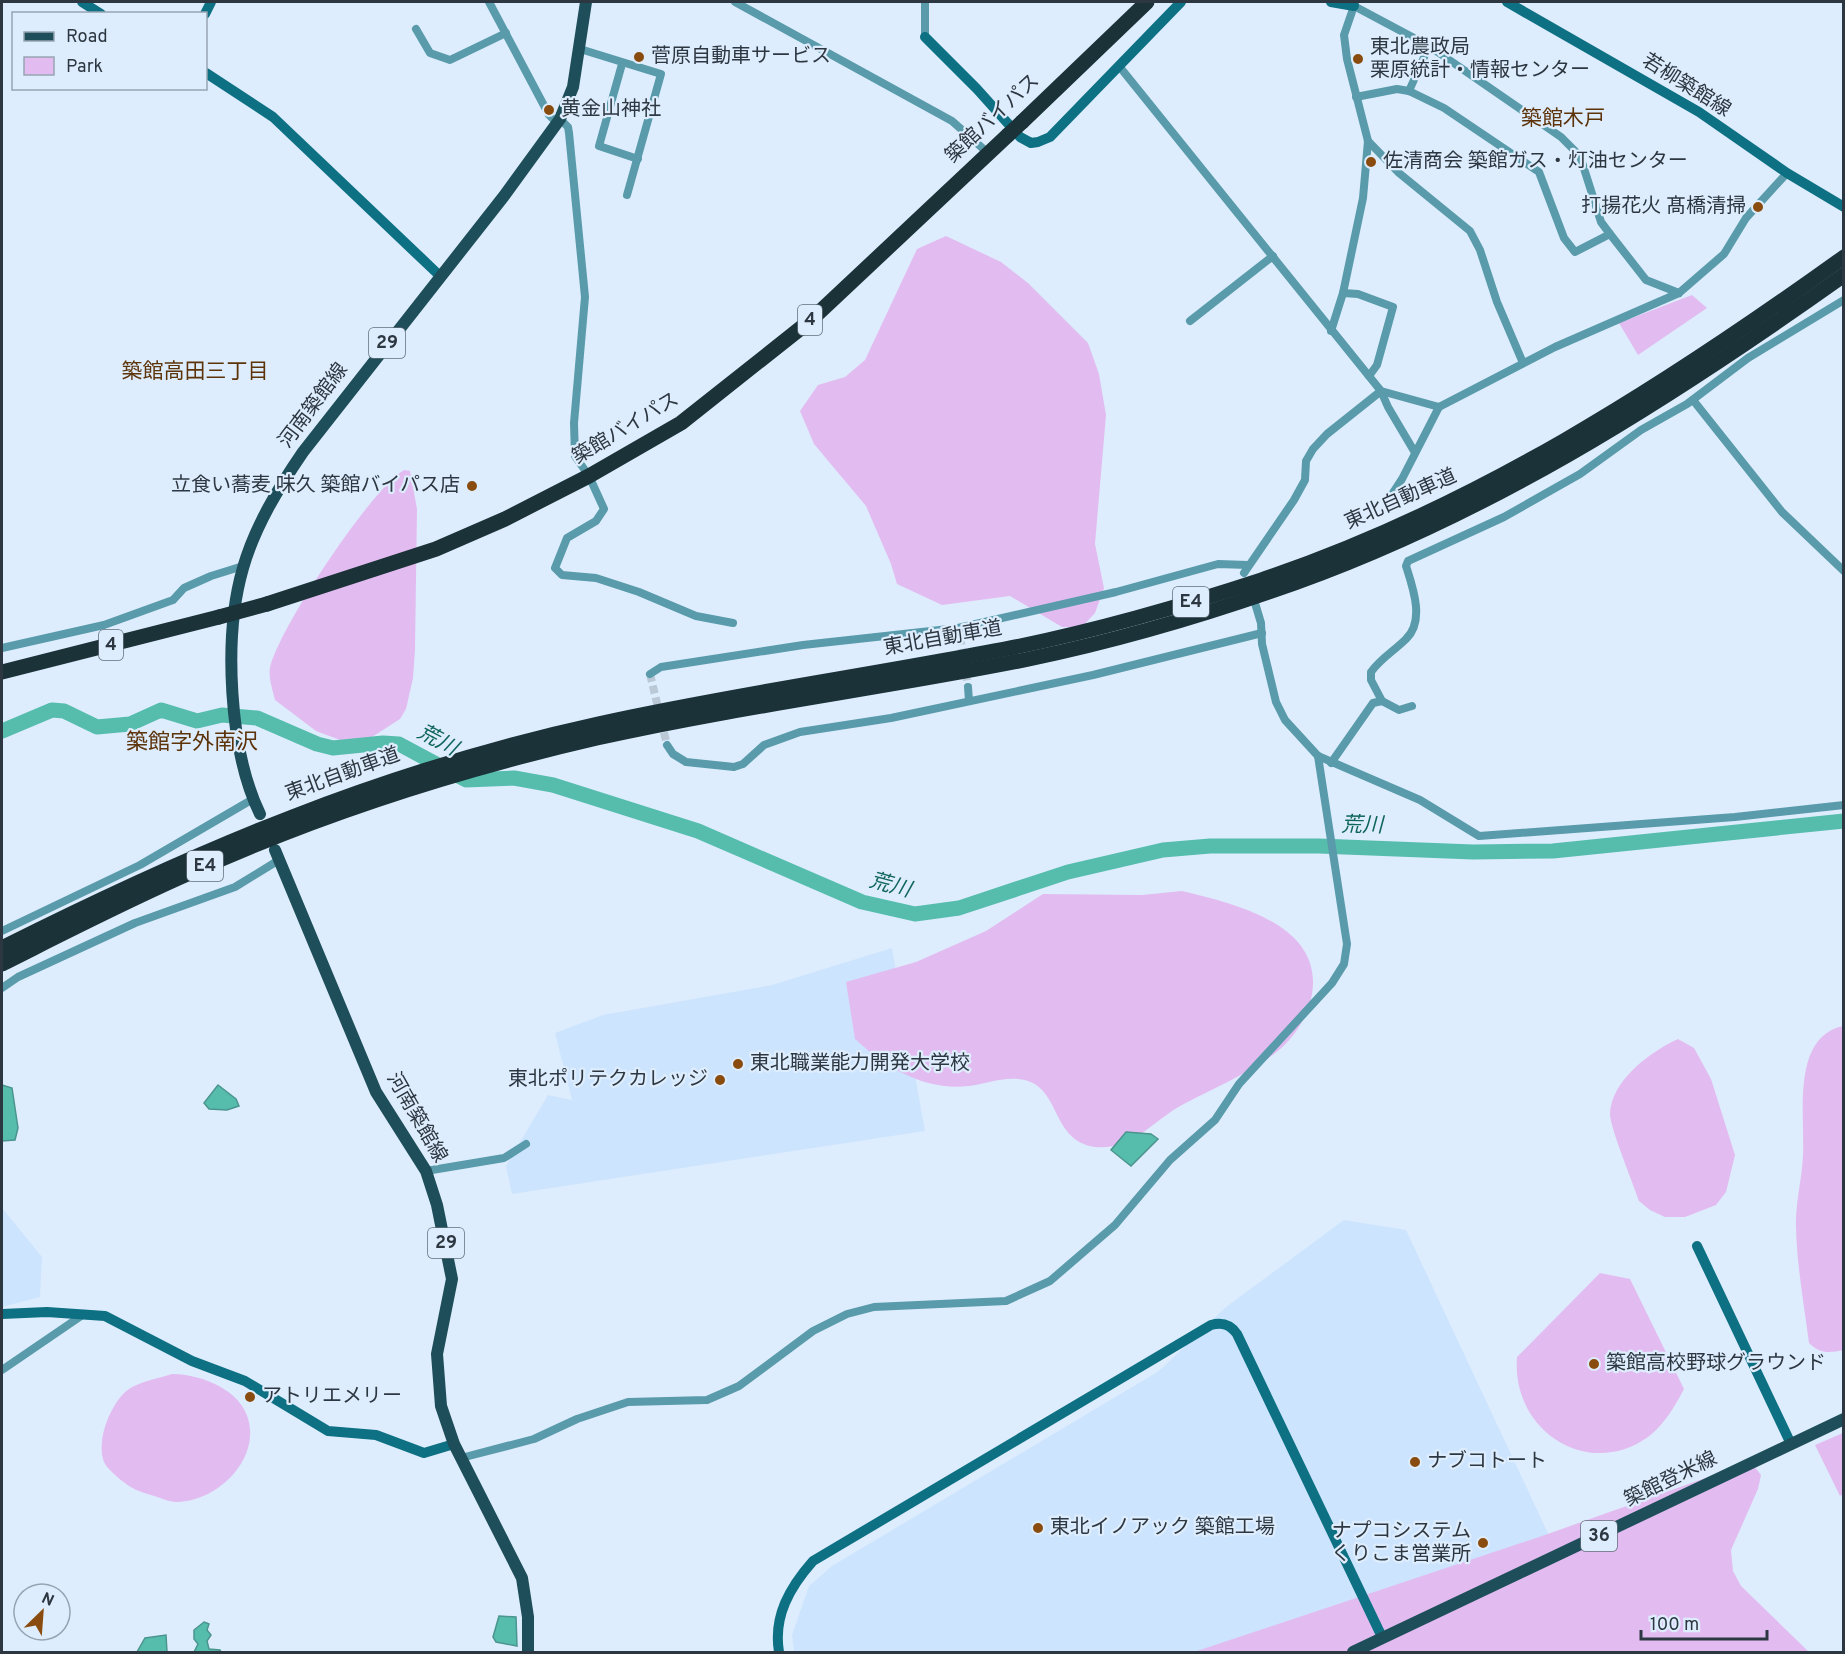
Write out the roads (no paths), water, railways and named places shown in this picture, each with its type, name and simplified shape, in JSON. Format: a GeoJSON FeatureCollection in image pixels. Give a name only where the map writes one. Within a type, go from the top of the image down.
{"type":"FeatureCollection","features":[{"type":"Feature","properties":{"kind":"highway","name":"築館バイパス"},"geometry":{"type":"LineString","coordinates":[[2,672],[267,604],[436,549],[505,519],[589,476],[681,423],[811,320],[1147,2]]}},
{"type":"Feature","properties":{"kind":"highway","name":"東北自動車道"},"geometry":{"type":"LineString","coordinates":[[2,948],[187,858],[283,819],[401,776],[465,757],[598,723],[1025,645],[1184,604],[1266,578],[1430,512],[1512,470],[1636,397],[1759,317],[1844,257]]}},
{"type":"Feature","properties":{"kind":"highway","name":"東北自動車道"},"geometry":{"type":"LineString","coordinates":[[2,964],[193,871],[289,832],[417,786],[484,766],[614,735],[1030,658],[1189,618],[1272,591],[1373,552],[1511,488],[1645,409],[1844,275]]}},
{"type":"Feature","properties":{"kind":"main road","name":"河南築館線"},"geometry":{"type":"LineString","coordinates":[[260,814],[242,765],[234,702],[235,599],[243,566],[280,486],[303,452],[504,196],[558,121],[573,87],[586,2]]}},
{"type":"Feature","properties":{"kind":"main road","name":"河南築館線"},"geometry":{"type":"LineString","coordinates":[[277,855],[375,1092],[426,1171],[449,1256],[452,1279],[438,1354],[437,1379],[441,1406],[454,1444],[522,1578],[528,1617],[528,1653]]}},
{"type":"Feature","properties":{"kind":"main road","name":"築館登米線"},"geometry":{"type":"LineString","coordinates":[[1353,1653],[1382,1637],[1844,1419]]}},
{"type":"Feature","properties":{"kind":"street"},"geometry":{"type":"LineString","coordinates":[[82,2],[98,12]]}},
{"type":"Feature","properties":{"kind":"street"},"geometry":{"type":"LineString","coordinates":[[489,2],[549,115],[568,128],[570,133],[585,297],[574,423],[575,456],[589,476],[604,508],[601,516],[567,538],[555,568],[557,572],[596,578],[639,592],[696,616],[733,623]]}},
{"type":"Feature","properties":{"kind":"street"},"geometry":{"type":"LineString","coordinates":[[735,2],[952,121],[988,153]]}},
{"type":"Feature","properties":{"kind":"street"},"geometry":{"type":"LineString","coordinates":[[750,9],[754,2]]}},
{"type":"Feature","properties":{"kind":"street"},"geometry":{"type":"LineString","coordinates":[[925,2],[925,37],[977,89],[1020,137],[1031,142],[1050,137],[1181,2]]}},
{"type":"Feature","properties":{"kind":"street"},"geometry":{"type":"LineString","coordinates":[[1331,2],[1355,4],[1430,46],[1562,136],[1580,156],[1601,222],[1646,280],[1679,293]]}},
{"type":"Feature","properties":{"kind":"street","name":"若柳築館線"},"geometry":{"type":"LineString","coordinates":[[1506,2],[1699,112],[1787,173],[1843,204]]}},
{"type":"Feature","properties":{"kind":"street"},"geometry":{"type":"LineString","coordinates":[[1332,331],[1343,293],[1363,198],[1368,141],[1356,97],[1344,34],[1355,4]]}},
{"type":"Feature","properties":{"kind":"street"},"geometry":{"type":"LineString","coordinates":[[416,29],[430,52],[450,60],[506,33]]}},
{"type":"Feature","properties":{"kind":"street"},"geometry":{"type":"LineString","coordinates":[[1409,91],[1430,46]]}},
{"type":"Feature","properties":{"kind":"street"},"geometry":{"type":"LineString","coordinates":[[580,49],[622,64],[661,74],[627,195]]}},
{"type":"Feature","properties":{"kind":"street"},"geometry":{"type":"LineString","coordinates":[[622,64],[598,146],[638,159]]}},
{"type":"Feature","properties":{"kind":"street"},"geometry":{"type":"LineString","coordinates":[[1119,66],[1381,391],[1414,451]]}},
{"type":"Feature","properties":{"kind":"street"},"geometry":{"type":"LineString","coordinates":[[207,74],[273,117],[440,276]]}},
{"type":"Feature","properties":{"kind":"street"},"geometry":{"type":"LineString","coordinates":[[1356,97],[1397,89],[1409,91],[1444,108],[1539,172],[1564,238],[1575,252],[1610,234]]}},
{"type":"Feature","properties":{"kind":"street"},"geometry":{"type":"LineString","coordinates":[[1368,141],[1399,173],[1470,231],[1480,250],[1497,302],[1523,363]]}},
{"type":"Feature","properties":{"kind":"street"},"geometry":{"type":"LineString","coordinates":[[1389,499],[1402,479],[1414,451],[1439,407],[1523,363],[1679,293],[1724,254],[1746,219],[1787,173]]}},
{"type":"Feature","properties":{"kind":"street"},"geometry":{"type":"LineString","coordinates":[[1190,321],[1273,256]]}},
{"type":"Feature","properties":{"kind":"street"},"geometry":{"type":"LineString","coordinates":[[1343,293],[1358,294],[1393,307],[1377,365],[1369,376]]}},
{"type":"Feature","properties":{"kind":"street"},"geometry":{"type":"LineString","coordinates":[[1412,706],[1399,710],[1382,701],[1371,680],[1371,672],[1408,638],[1414,628],[1415,603],[1406,566],[1408,561],[1444,546],[1536,500],[1580,474],[1641,430],[1693,400],[1748,358],[1844,300]]}},
{"type":"Feature","properties":{"kind":"street"},"geometry":{"type":"LineString","coordinates":[[1381,391],[1439,407]]}},
{"type":"Feature","properties":{"kind":"street"},"geometry":{"type":"LineString","coordinates":[[650,674],[661,667],[803,645],[958,628],[1116,592],[1218,564],[1246,569],[1294,500],[1305,480],[1306,461],[1313,449],[1327,434],[1381,391]]}},
{"type":"Feature","properties":{"kind":"street"},"geometry":{"type":"LineString","coordinates":[[1693,400],[1782,512],[1844,571]]}},
{"type":"Feature","properties":{"kind":"street"},"geometry":{"type":"LineString","coordinates":[[2,648],[104,625],[173,600],[184,588],[211,576],[243,566]]}},
{"type":"Feature","properties":{"kind":"street"},"geometry":{"type":"LineString","coordinates":[[461,1458],[534,1438],[577,1419],[628,1402],[707,1400],[739,1386],[813,1331],[847,1314],[874,1307],[1006,1301],[1050,1281],[1115,1225],[1170,1160],[1215,1120],[1239,1084],[1332,983],[1344,964],[1347,944],[1318,759],[1283,716],[1276,702],[1255,603]]}},
{"type":"Feature","properties":{"kind":"street"},"geometry":{"type":"LineString","coordinates":[[958,628],[960,637]]}},
{"type":"Feature","properties":{"kind":"street"},"geometry":{"type":"LineString","coordinates":[[667,745],[673,754],[686,762],[734,767],[743,764],[764,745],[777,738],[969,702],[1093,675],[1262,633]]}},
{"type":"Feature","properties":{"kind":"street"},"geometry":{"type":"LineString","coordinates":[[968,687],[969,702]]}},
{"type":"Feature","properties":{"kind":"street"},"geometry":{"type":"LineString","coordinates":[[1331,763],[1373,703],[1382,701]]}},
{"type":"Feature","properties":{"kind":"street"},"geometry":{"type":"LineString","coordinates":[[1318,759],[1420,800],[1479,836],[1724,818],[1844,806]]}},
{"type":"Feature","properties":{"kind":"street"},"geometry":{"type":"LineString","coordinates":[[2,931],[140,865],[253,800]]}},
{"type":"Feature","properties":{"kind":"street"},"geometry":{"type":"LineString","coordinates":[[2,988],[18,977],[135,923],[235,887],[277,855]]}},
{"type":"Feature","properties":{"kind":"street"},"geometry":{"type":"LineString","coordinates":[[426,1171],[504,1158],[526,1144]]}},
{"type":"Feature","properties":{"kind":"street"},"geometry":{"type":"LineString","coordinates":[[1697,1246],[1791,1444]]}},
{"type":"Feature","properties":{"kind":"street"},"geometry":{"type":"LineString","coordinates":[[2,1314],[15,1311],[84,1314],[113,1319],[192,1361],[245,1381],[328,1431],[376,1435],[424,1453],[454,1444]]}},
{"type":"Feature","properties":{"kind":"street"},"geometry":{"type":"LineString","coordinates":[[2,1370],[84,1314]]}},
{"type":"Feature","properties":{"kind":"street"},"geometry":{"type":"LineString","coordinates":[[779,1653],[779,1627],[784,1603],[795,1581],[813,1561],[1211,1324],[1219,1323],[1232,1327],[1237,1334],[1382,1637]]}},
{"type":"Feature","properties":{"kind":"waterway","name":"荒川"},"geometry":{"type":"LineString","coordinates":[[2,731],[52,710],[64,711],[97,727],[130,724],[161,710],[197,721],[222,715],[257,718],[317,744],[333,748],[383,743],[399,744],[466,780],[514,778],[553,785],[698,831],[862,902],[915,914],[959,908],[1068,872],[1163,850],[1210,846],[1319,846],[1473,852],[1553,851],[1844,821]]}},
{"type":"Feature","properties":{"kind":"tunnel"},"geometry":{"type":"LineString","coordinates":[[960,637],[968,687]]}},
{"type":"Feature","properties":{"kind":"tunnel"},"geometry":{"type":"LineString","coordinates":[[650,674],[667,745]]}},
{"type":"Feature","properties":{"kind":"place","name":"菅原自動車サービス"},"geometry":{"type":"Point","coordinates":[639,57]}},
{"type":"Feature","properties":{"kind":"place","name":"東北農政局 栗原統計・情報センター"},"geometry":{"type":"Point","coordinates":[1358,59]}},
{"type":"Feature","properties":{"kind":"place","name":"黄金山神社"},"geometry":{"type":"Point","coordinates":[549,110]}},
{"type":"Feature","properties":{"kind":"place","name":"佐清商会 築館ガス・灯油センター"},"geometry":{"type":"Point","coordinates":[1371,162]}},
{"type":"Feature","properties":{"kind":"place","name":"打揚花火 髙橋清掃"},"geometry":{"type":"Point","coordinates":[1758,207]}},
{"type":"Feature","properties":{"kind":"place","name":"立食い蕎麦 味久 築館バイパス店"},"geometry":{"type":"Point","coordinates":[472,486]}},
{"type":"Feature","properties":{"kind":"place","name":"東北職業能力開発大学校"},"geometry":{"type":"Point","coordinates":[738,1064]}},
{"type":"Feature","properties":{"kind":"place","name":"東北ポリテクカレッジ"},"geometry":{"type":"Point","coordinates":[720,1080]}},
{"type":"Feature","properties":{"kind":"place","name":"築館高校野球グラウンド"},"geometry":{"type":"Point","coordinates":[1594,1364]}},
{"type":"Feature","properties":{"kind":"place","name":"アトリエメリー"},"geometry":{"type":"Point","coordinates":[250,1397]}},
{"type":"Feature","properties":{"kind":"place","name":"ナブコトート"},"geometry":{"type":"Point","coordinates":[1415,1462]}},
{"type":"Feature","properties":{"kind":"place","name":"東北イノアック 築館工場"},"geometry":{"type":"Point","coordinates":[1038,1528]}},
{"type":"Feature","properties":{"kind":"place","name":"ナプコシステム くりこま営業所"},"geometry":{"type":"Point","coordinates":[1483,1543]}},
{"type":"Feature","properties":{"kind":"district","name":"築館木戸"},"geometry":{"type":"Point","coordinates":[1563,119]}},
{"type":"Feature","properties":{"kind":"district","name":"築館高田三丁目"},"geometry":{"type":"Point","coordinates":[195,372]}},
{"type":"Feature","properties":{"kind":"district","name":"築館字外南沢"},"geometry":{"type":"Point","coordinates":[192,743]}}]}
